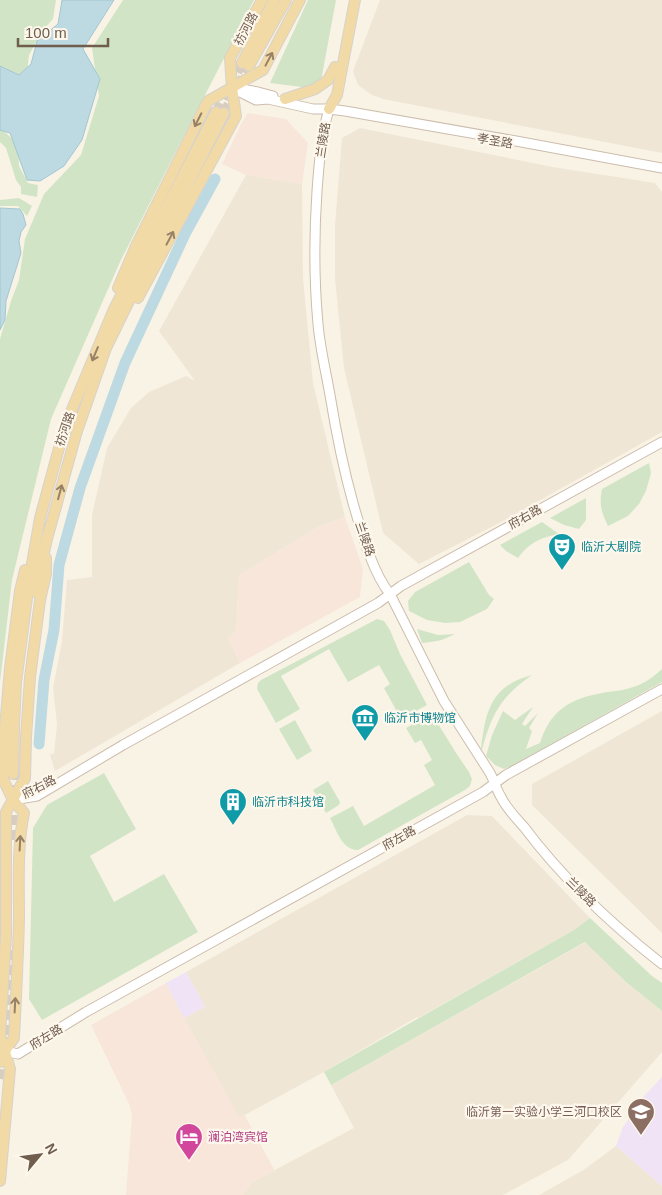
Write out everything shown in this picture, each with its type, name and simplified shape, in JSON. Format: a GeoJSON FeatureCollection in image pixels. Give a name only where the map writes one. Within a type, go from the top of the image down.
{"type":"FeatureCollection","features":[{"type":"Feature","properties":{"kind":"main road","name":"祊河路"},"geometry":{"type":"LineString","coordinates":[[110,340],[128,316],[236,116],[230,58],[262,0]]}},
{"type":"Feature","properties":{"kind":"main road","name":"祊河路"},"geometry":{"type":"LineString","coordinates":[[274,0],[245,65],[286,0]]}},
{"type":"Feature","properties":{"kind":"main road"},"geometry":{"type":"LineString","coordinates":[[114,309],[118,288],[135,248],[208,101],[263,70],[300,0]]}},
{"type":"Feature","properties":{"kind":"main road"},"geometry":{"type":"LineString","coordinates":[[329,109],[330,93],[349,0]]}},
{"type":"Feature","properties":{"kind":"main road"},"geometry":{"type":"LineString","coordinates":[[329,109],[336,95],[355,0]]}},
{"type":"Feature","properties":{"kind":"main road"},"geometry":{"type":"LineString","coordinates":[[285,99],[315,89],[328,80],[335,68]]}},
{"type":"Feature","properties":{"kind":"main road","name":"孝圣路"},"geometry":{"type":"LineString","coordinates":[[232,88],[258,92],[329,109],[662,168]]}},
{"type":"Feature","properties":{"kind":"main road","name":"孝圣路"},"geometry":{"type":"LineString","coordinates":[[232,88],[256,100],[268,99],[313,109],[329,109],[344,115],[662,172]]}},
{"type":"Feature","properties":{"kind":"main road","name":"兰陵路"},"geometry":{"type":"LineString","coordinates":[[329,109],[322,141],[316,205],[315,264],[318,324],[322,354],[347,481],[371,556],[382,584],[390,594],[392,611],[439,704],[485,776],[506,795],[553,854],[583,886],[662,957]]}},
{"type":"Feature","properties":{"kind":"main road","name":"祊河路"},"geometry":{"type":"LineString","coordinates":[[220,113],[110,340],[77,431],[36,581],[27,645],[15,774],[16,683],[30,575],[40,518],[65,426],[114,309],[220,113]]}},
{"type":"Feature","properties":{"kind":"main road","name":"府右路"},"geometry":{"type":"LineString","coordinates":[[13,800],[37,796],[122,745],[378,603],[415,578],[662,442]]}},
{"type":"Feature","properties":{"kind":"main road","name":"府右路"},"geometry":{"type":"LineString","coordinates":[[390,594],[410,585],[662,446]]}},
{"type":"Feature","properties":{"kind":"main road"},"geometry":{"type":"LineString","coordinates":[[0,1062],[14,1038],[20,844],[24,812],[13,800],[3,779],[5,728],[10,668],[20,591],[40,518]]}},
{"type":"Feature","properties":{"kind":"main road"},"geometry":{"type":"LineString","coordinates":[[0,1139],[5,1083],[10,1069],[0,1035],[6,937],[6,812],[25,778],[30,677],[40,600],[46,574],[47,539]]}},
{"type":"Feature","properties":{"kind":"main road","name":"府左路"},"geometry":{"type":"LineString","coordinates":[[5,1051],[18,1054],[86,1012],[475,797],[662,691]]}},
{"type":"Feature","properties":{"kind":"main road","name":"兰陵路"},"geometry":{"type":"LineString","coordinates":[[496,784],[501,797],[549,858],[586,897],[662,964]]}},
{"type":"Feature","properties":{"kind":"main road"},"geometry":{"type":"LineString","coordinates":[[0,1181],[5,1083]]}},
{"type":"Feature","properties":{"kind":"shaded area"},"geometry":{"type":"Polygon","coordinates":[[[380,0],[662,0],[662,153],[383,99],[372,95],[358,85],[353,71],[380,0]]]}},
{"type":"Feature","properties":{"kind":"shaded area"},"geometry":{"type":"Polygon","coordinates":[[[248,113],[286,119],[308,143],[302,184],[246,175],[222,164],[248,113]]]}},
{"type":"Feature","properties":{"kind":"shaded area"},"geometry":{"type":"Polygon","coordinates":[[[360,128],[553,167],[655,183],[662,192],[662,432],[501,522],[419,564],[383,533],[344,368],[335,279],[335,225],[342,138],[360,128]]]}},
{"type":"Feature","properties":{"kind":"shaded area"},"geometry":{"type":"Polygon","coordinates":[[[246,175],[302,184],[303,278],[313,383],[345,517],[320,526],[239,575],[236,631],[228,638],[240,663],[55,771],[50,755],[54,753],[57,725],[53,688],[62,641],[67,580],[92,577],[92,515],[107,448],[131,408],[149,392],[186,376],[195,381],[159,331],[246,175]]]}},
{"type":"Feature","properties":{"kind":"shaded area"},"geometry":{"type":"Polygon","coordinates":[[[345,517],[363,569],[360,597],[240,663],[228,638],[236,631],[239,575],[320,526],[345,517]]]}},
{"type":"Feature","properties":{"kind":"shaded area"},"geometry":{"type":"Polygon","coordinates":[[[662,711],[662,933],[532,805],[532,784],[662,711]]]}},
{"type":"Feature","properties":{"kind":"shaded area"},"geometry":{"type":"Polygon","coordinates":[[[467,815],[492,816],[590,918],[574,930],[239,1118],[184,1018],[205,1007],[186,972],[467,815]]]}},
{"type":"Feature","properties":{"kind":"shaded area"},"geometry":{"type":"Polygon","coordinates":[[[586,942],[626,982],[662,1011],[662,1052],[568,1160],[503,1195],[243,1195],[252,1182],[354,1128],[331,1085],[586,942]]]}},
{"type":"Feature","properties":{"kind":"shaded area"},"geometry":{"type":"Polygon","coordinates":[[[186,972],[205,1007],[184,1018],[166,983],[186,972]]]}},
{"type":"Feature","properties":{"kind":"shaded area"},"geometry":{"type":"Polygon","coordinates":[[[166,983],[239,1117],[244,1114],[275,1171],[252,1182],[243,1195],[126,1195],[132,1116],[130,1106],[91,1025],[166,983]]]}},
{"type":"Feature","properties":{"kind":"shaded area","name":"临沂第一实验小学三河口校区"},"geometry":{"type":"Polygon","coordinates":[[[662,1077],[662,1186],[616,1146],[623,1127],[644,1096],[662,1077]]]}},
{"type":"Feature","properties":{"kind":"shaded area"},"geometry":{"type":"Polygon","coordinates":[[[616,1146],[662,1186],[662,1195],[539,1195],[585,1169],[616,1146]]]}},
{"type":"Feature","properties":{"kind":"green space"},"geometry":{"type":"Polygon","coordinates":[[[0,0],[56,0],[53,19],[43,30],[29,55],[27,73],[19,80],[0,71],[0,0]]]}},
{"type":"Feature","properties":{"kind":"green space"},"geometry":{"type":"Polygon","coordinates":[[[123,0],[254,0],[120,262],[51,419],[12,580],[0,682],[0,339],[19,280],[25,239],[44,194],[81,155],[99,96],[92,48],[123,0]]]}},
{"type":"Feature","properties":{"kind":"green space"},"geometry":{"type":"Polygon","coordinates":[[[308,0],[336,0],[321,81],[310,88],[270,83],[308,0]]]}},
{"type":"Feature","properties":{"kind":"green space"},"geometry":{"type":"Polygon","coordinates":[[[0,128],[18,145],[19,166],[28,183],[38,185],[37,197],[21,194],[21,187],[16,180],[6,148],[0,142],[0,128]]]}},
{"type":"Feature","properties":{"kind":"green space"},"geometry":{"type":"Polygon","coordinates":[[[19,198],[32,206],[27,216],[18,206],[0,206],[0,200],[19,198]]]}},
{"type":"Feature","properties":{"kind":"green space"},"geometry":{"type":"Polygon","coordinates":[[[649,463],[651,473],[646,491],[639,504],[628,516],[608,526],[601,508],[602,489],[649,463]]]}},
{"type":"Feature","properties":{"kind":"green space"},"geometry":{"type":"Polygon","coordinates":[[[586,498],[586,520],[579,529],[564,525],[550,518],[586,498]]]}},
{"type":"Feature","properties":{"kind":"green space"},"geometry":{"type":"Polygon","coordinates":[[[542,522],[559,534],[536,542],[518,558],[500,545],[542,522]]]}},
{"type":"Feature","properties":{"kind":"green space"},"geometry":{"type":"Polygon","coordinates":[[[469,562],[489,595],[494,599],[487,609],[460,622],[445,623],[427,620],[409,611],[408,601],[415,592],[469,562]]]}},
{"type":"Feature","properties":{"kind":"green space"},"geometry":{"type":"Polygon","coordinates":[[[377,619],[384,621],[390,630],[400,654],[427,705],[401,719],[384,688],[390,684],[379,665],[348,682],[329,649],[281,676],[300,709],[276,723],[257,689],[258,683],[377,619]]]}},
{"type":"Feature","properties":{"kind":"green space"},"geometry":{"type":"Polygon","coordinates":[[[417,629],[438,635],[455,634],[447,638],[422,643],[417,629]]]}},
{"type":"Feature","properties":{"kind":"green space"},"geometry":{"type":"Polygon","coordinates":[[[662,669],[662,682],[512,766],[504,769],[495,765],[486,756],[492,735],[503,711],[515,720],[533,707],[522,724],[525,726],[538,713],[529,728],[532,731],[526,749],[540,743],[549,723],[562,708],[590,696],[637,686],[662,669]]]}},
{"type":"Feature","properties":{"kind":"green space"},"geometry":{"type":"Polygon","coordinates":[[[532,675],[521,683],[499,707],[482,750],[485,722],[493,701],[507,686],[532,675]]]}},
{"type":"Feature","properties":{"kind":"green space"},"geometry":{"type":"Polygon","coordinates":[[[432,714],[469,772],[472,779],[470,786],[358,850],[348,847],[341,839],[330,818],[353,806],[364,826],[435,785],[424,765],[432,760],[421,740],[415,743],[406,728],[432,714]]]}},
{"type":"Feature","properties":{"kind":"green space"},"geometry":{"type":"Polygon","coordinates":[[[295,720],[312,751],[297,760],[279,729],[295,720]]]}},
{"type":"Feature","properties":{"kind":"green space"},"geometry":{"type":"Polygon","coordinates":[[[104,773],[136,829],[90,856],[114,902],[164,874],[198,932],[42,1020],[29,999],[33,828],[47,805],[104,773]]]}},
{"type":"Feature","properties":{"kind":"green space"},"geometry":{"type":"Polygon","coordinates":[[[328,781],[340,802],[339,805],[326,813],[313,790],[328,781]]]}},
{"type":"Feature","properties":{"kind":"green space"},"geometry":{"type":"Polygon","coordinates":[[[590,918],[652,976],[662,983],[662,1011],[626,982],[585,942],[331,1085],[324,1072],[574,930],[590,918]]]}},
{"type":"Feature","properties":{"kind":"water"},"geometry":{"type":"Polygon","coordinates":[[[62,0],[114,0],[83,49],[100,79],[82,140],[64,166],[40,181],[27,180],[10,133],[0,130],[0,66],[19,75],[31,64],[37,41],[58,24],[62,0]]]}},
{"type":"Feature","properties":{"kind":"water"},"geometry":{"type":"Polygon","coordinates":[[[0,208],[20,209],[26,225],[21,232],[19,241],[21,253],[6,301],[5,320],[0,330],[0,208]]]}},
{"type":"Feature","properties":{"kind":"waterway"},"geometry":{"type":"LineString","coordinates":[[39,744],[44,680],[54,630],[59,565],[80,488],[125,363],[186,232],[215,179]]}},
{"type":"Feature","properties":{"kind":"tunnel"},"geometry":{"type":"LineString","coordinates":[[216,112],[242,63]]}},
{"type":"Feature","properties":{"kind":"tunnel"},"geometry":{"type":"LineString","coordinates":[[224,113],[249,66]]}},
{"type":"Feature","properties":{"kind":"tunnel"},"geometry":{"type":"LineString","coordinates":[[16,840],[17,774]]}},
{"type":"Feature","properties":{"kind":"tunnel"},"geometry":{"type":"LineString","coordinates":[[7,1050],[13,945]]}},
{"type":"Feature","properties":{"kind":"tunnel"},"geometry":{"type":"LineString","coordinates":[[0,1079],[2,1054]]}},
{"type":"Feature","properties":{"kind":"place","name":"临沂大剧院"},"geometry":{"type":"Point","coordinates":[562,571]}},
{"type":"Feature","properties":{"kind":"place","name":"临沂市博物馆"},"geometry":{"type":"Point","coordinates":[365,742]}},
{"type":"Feature","properties":{"kind":"place","name":"临沂市科技馆"},"geometry":{"type":"Point","coordinates":[233,826]}},
{"type":"Feature","properties":{"kind":"place","name":"临沂第一实验小学三河口校区"},"geometry":{"type":"Point","coordinates":[641,1136]}},
{"type":"Feature","properties":{"kind":"place","name":"澜泊湾宾馆"},"geometry":{"type":"Point","coordinates":[189,1161]}}]}
